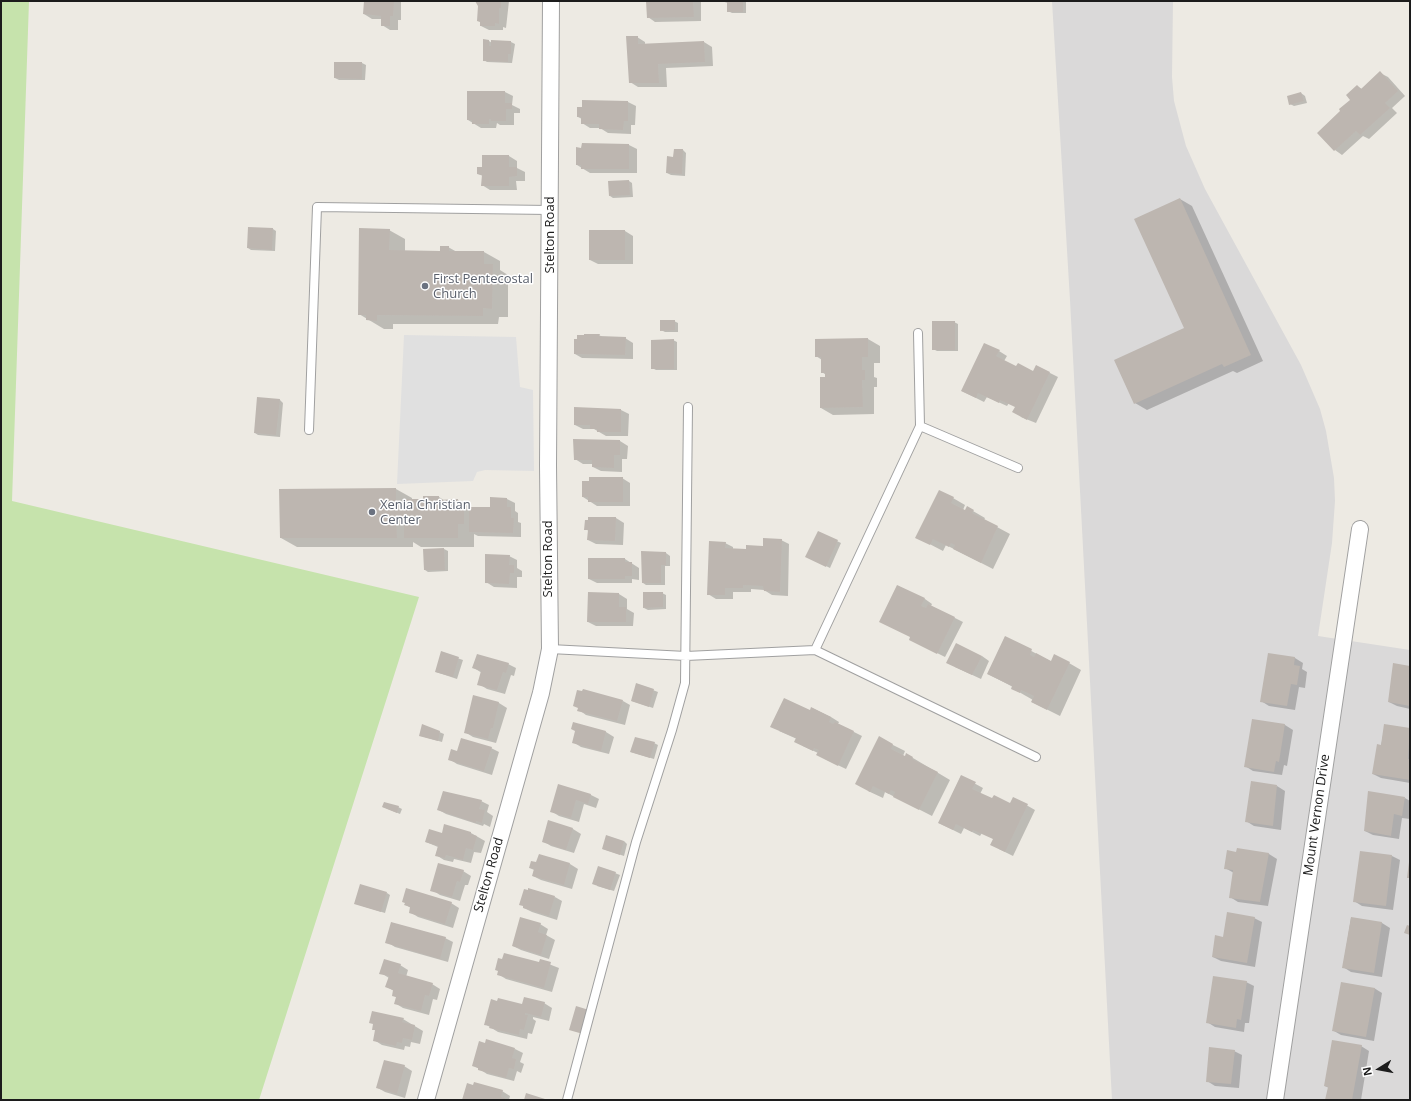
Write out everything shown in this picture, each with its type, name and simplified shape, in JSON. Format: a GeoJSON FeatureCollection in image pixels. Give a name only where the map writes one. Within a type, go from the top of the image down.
{"type":"FeatureCollection","features":[{"type":"Feature","properties":{"kind":"street","name":"Stelton Road"},"geometry":{"type":"LineString","coordinates":[[426,1100],[541,693],[550,649],[548,465],[551,1]]}},
{"type":"Feature","properties":{"kind":"street","name":"Mount Vernon Drive"},"geometry":{"type":"LineString","coordinates":[[1275,1100],[1360,529]]}},
{"type":"Feature","properties":{"kind":"lane"},"geometry":{"type":"LineString","coordinates":[[309,430],[317,207],[550,210]]}},
{"type":"Feature","properties":{"kind":"lane"},"geometry":{"type":"LineString","coordinates":[[814,650],[920,426],[918,333]]}},
{"type":"Feature","properties":{"kind":"lane"},"geometry":{"type":"LineString","coordinates":[[567,1100],[636,842],[672,730],[685,683],[688,407]]}},
{"type":"Feature","properties":{"kind":"lane"},"geometry":{"type":"LineString","coordinates":[[920,426],[1018,468]]}},
{"type":"Feature","properties":{"kind":"lane"},"geometry":{"type":"LineString","coordinates":[[550,649],[686,656],[814,650],[1036,757]]}},
{"type":"Feature","properties":{"kind":"shaded area"},"geometry":{"type":"Polygon","coordinates":[[[1052,1],[1173,1],[1172,77],[1174,101],[1186,146],[1205,189],[1301,365],[1320,409],[1326,431],[1334,478],[1335,501],[1332,543],[1318,636],[1410,650],[1410,1100],[1112,1100],[1070,300],[1052,1]]]}},
{"type":"Feature","properties":{"kind":"shaded area"},"geometry":{"type":"Polygon","coordinates":[[[404,335],[516,337],[520,387],[533,390],[534,471],[485,470],[477,472],[473,481],[397,484],[404,335]]]}},
{"type":"Feature","properties":{"kind":"green space"},"geometry":{"type":"Polygon","coordinates":[[[1,1],[29,1],[12,501],[419,597],[259,1100],[1,1100],[1,1]]]}},
{"type":"Feature","properties":{"kind":"building"},"geometry":{"type":"Polygon","coordinates":[[[364,1],[394,1],[393,16],[390,16],[390,26],[381,26],[381,16],[363,14],[364,1]]]}},
{"type":"Feature","properties":{"kind":"building"},"geometry":{"type":"Polygon","coordinates":[[[475,1],[501,1],[501,8],[499,8],[499,24],[495,23],[495,26],[480,26],[480,22],[477,21],[478,6],[475,1]]]}},
{"type":"Feature","properties":{"kind":"building"},"geometry":{"type":"Polygon","coordinates":[[[646,1],[693,1],[694,17],[647,18],[646,1]]]}},
{"type":"Feature","properties":{"kind":"building"},"geometry":{"type":"Polygon","coordinates":[[[727,1],[743,1],[743,12],[727,12],[727,1]]]}},
{"type":"Feature","properties":{"kind":"building"},"geometry":{"type":"Polygon","coordinates":[[[626,36],[638,36],[638,44],[704,41],[705,62],[658,64],[659,83],[629,83],[626,36]]]}},
{"type":"Feature","properties":{"kind":"building"},"geometry":{"type":"Polygon","coordinates":[[[483,39],[489,40],[489,46],[491,46],[491,40],[511,41],[511,54],[508,54],[508,62],[483,61],[483,39]]]}},
{"type":"Feature","properties":{"kind":"building"},"geometry":{"type":"Polygon","coordinates":[[[334,62],[362,62],[362,79],[334,78],[334,62]]]}},
{"type":"Feature","properties":{"kind":"building"},"geometry":{"type":"Polygon","coordinates":[[[1380,71],[1398,91],[1385,103],[1390,108],[1360,135],[1356,131],[1334,151],[1317,133],[1340,111],[1339,109],[1350,100],[1346,95],[1357,85],[1361,89],[1380,71]]]}},
{"type":"Feature","properties":{"kind":"building"},"geometry":{"type":"Polygon","coordinates":[[[467,91],[505,91],[505,103],[512,103],[512,109],[506,109],[506,121],[491,121],[491,119],[489,119],[489,124],[472,124],[472,120],[467,120],[467,91]]]}},
{"type":"Feature","properties":{"kind":"building"},"geometry":{"type":"Polygon","coordinates":[[[1301,92],[1304,101],[1289,105],[1287,96],[1301,92]]]}},
{"type":"Feature","properties":{"kind":"building"},"geometry":{"type":"Polygon","coordinates":[[[582,100],[628,101],[628,121],[624,121],[623,130],[599,129],[599,124],[581,124],[581,117],[577,117],[577,107],[582,107],[582,100]]]}},
{"type":"Feature","properties":{"kind":"building"},"geometry":{"type":"Polygon","coordinates":[[[582,143],[629,144],[629,169],[581,169],[581,165],[576,165],[576,147],[581,148],[582,143]]]}},
{"type":"Feature","properties":{"kind":"building"},"geometry":{"type":"Polygon","coordinates":[[[674,149],[683,149],[682,174],[666,173],[667,156],[673,157],[674,149]]]}},
{"type":"Feature","properties":{"kind":"building"},"geometry":{"type":"Polygon","coordinates":[[[482,155],[509,155],[509,167],[517,167],[517,176],[509,177],[509,186],[481,186],[482,175],[477,174],[477,167],[482,167],[482,155]]]}},
{"type":"Feature","properties":{"kind":"building"},"geometry":{"type":"Polygon","coordinates":[[[629,180],[630,195],[609,196],[608,181],[629,180]]]}},
{"type":"Feature","properties":{"kind":"building"},"geometry":{"type":"Polygon","coordinates":[[[1180,198],[1251,355],[1224,367],[1222,364],[1134,404],[1114,360],[1184,328],[1134,219],[1180,198]]]}},
{"type":"Feature","properties":{"kind":"building"},"geometry":{"type":"Polygon","coordinates":[[[248,227],[273,228],[272,250],[247,248],[248,227]]]}},
{"type":"Feature","properties":{"kind":"building","name":"First Pentecostal Church"},"geometry":{"type":"Polygon","coordinates":[[[359,228],[390,229],[389,250],[440,251],[440,246],[449,246],[449,251],[484,251],[484,264],[493,264],[492,309],[483,308],[483,316],[377,315],[377,321],[366,320],[366,315],[358,315],[359,228]]]}},
{"type":"Feature","properties":{"kind":"building"},"geometry":{"type":"Polygon","coordinates":[[[589,230],[625,230],[625,260],[589,260],[589,230]]]}},
{"type":"Feature","properties":{"kind":"building"},"geometry":{"type":"Polygon","coordinates":[[[660,320],[675,320],[675,330],[660,331],[660,320]]]}},
{"type":"Feature","properties":{"kind":"building"},"geometry":{"type":"Polygon","coordinates":[[[932,321],[955,321],[955,350],[932,350],[932,321]]]}},
{"type":"Feature","properties":{"kind":"building"},"geometry":{"type":"Polygon","coordinates":[[[584,334],[626,337],[625,355],[574,354],[574,339],[577,339],[577,335],[584,334]]]}},
{"type":"Feature","properties":{"kind":"building"},"geometry":{"type":"Polygon","coordinates":[[[868,338],[868,357],[862,357],[862,370],[865,370],[865,380],[862,380],[863,407],[820,408],[820,377],[825,377],[825,373],[821,373],[821,357],[815,357],[815,339],[868,338]]]}},
{"type":"Feature","properties":{"kind":"building"},"geometry":{"type":"Polygon","coordinates":[[[674,339],[674,369],[651,369],[651,340],[674,339]]]}},
{"type":"Feature","properties":{"kind":"building"},"geometry":{"type":"Polygon","coordinates":[[[984,343],[1000,350],[996,356],[1016,366],[1018,363],[1033,371],[1036,365],[1050,372],[1027,420],[1012,412],[1015,407],[1000,400],[999,403],[978,393],[976,398],[961,391],[984,343]]]}},
{"type":"Feature","properties":{"kind":"building"},"geometry":{"type":"Polygon","coordinates":[[[257,397],[280,399],[276,435],[254,433],[257,397]]]}},
{"type":"Feature","properties":{"kind":"building"},"geometry":{"type":"Polygon","coordinates":[[[574,407],[621,409],[621,432],[597,432],[597,429],[590,429],[590,425],[574,425],[574,407]]]}},
{"type":"Feature","properties":{"kind":"building"},"geometry":{"type":"Polygon","coordinates":[[[573,439],[620,440],[620,455],[614,455],[614,468],[592,467],[592,460],[574,460],[573,439]]]}},
{"type":"Feature","properties":{"kind":"building"},"geometry":{"type":"Polygon","coordinates":[[[589,477],[623,477],[623,502],[588,502],[588,497],[582,497],[582,481],[589,481],[589,477]]]}},
{"type":"Feature","properties":{"kind":"building","name":"Xenia Christian Center"},"geometry":{"type":"Polygon","coordinates":[[[396,488],[396,502],[403,502],[403,499],[423,499],[423,496],[439,496],[439,500],[458,499],[458,507],[464,507],[464,524],[458,524],[458,538],[404,538],[404,517],[396,517],[397,538],[280,538],[279,489],[396,488]]]}},
{"type":"Feature","properties":{"kind":"building"},"geometry":{"type":"Polygon","coordinates":[[[939,490],[954,497],[951,503],[965,510],[967,506],[974,510],[972,513],[998,526],[981,563],[953,549],[955,545],[951,543],[949,547],[933,539],[930,545],[915,538],[939,490]]]}},
{"type":"Feature","properties":{"kind":"building"},"geometry":{"type":"Polygon","coordinates":[[[490,497],[507,498],[507,507],[511,507],[511,518],[514,518],[513,533],[469,532],[469,507],[490,507],[490,497]]]}},
{"type":"Feature","properties":{"kind":"building"},"geometry":{"type":"Polygon","coordinates":[[[588,517],[616,517],[615,541],[587,540],[588,530],[584,530],[585,520],[588,520],[588,517]]]}},
{"type":"Feature","properties":{"kind":"building"},"geometry":{"type":"Polygon","coordinates":[[[818,531],[838,540],[826,567],[805,557],[818,531]]]}},
{"type":"Feature","properties":{"kind":"building"},"geometry":{"type":"Polygon","coordinates":[[[763,538],[782,539],[780,592],[764,591],[763,586],[743,585],[743,588],[725,588],[725,595],[707,595],[709,541],[726,542],[725,548],[746,549],[746,545],[763,546],[763,538]]]}},
{"type":"Feature","properties":{"kind":"building"},"geometry":{"type":"Polygon","coordinates":[[[444,548],[445,570],[424,570],[423,549],[444,548]]]}},
{"type":"Feature","properties":{"kind":"building"},"geometry":{"type":"Polygon","coordinates":[[[641,551],[666,552],[666,565],[661,565],[661,583],[642,583],[641,551]]]}},
{"type":"Feature","properties":{"kind":"building"},"geometry":{"type":"Polygon","coordinates":[[[485,554],[510,555],[509,565],[514,565],[514,573],[510,573],[509,584],[485,583],[485,554]]]}},
{"type":"Feature","properties":{"kind":"building"},"geometry":{"type":"Polygon","coordinates":[[[588,558],[625,558],[625,562],[632,562],[632,576],[625,576],[625,579],[588,579],[588,558]]]}},
{"type":"Feature","properties":{"kind":"building"},"geometry":{"type":"Polygon","coordinates":[[[897,585],[925,598],[921,606],[926,608],[928,604],[955,617],[937,654],[909,640],[910,637],[879,622],[897,585]]]}},
{"type":"Feature","properties":{"kind":"building"},"geometry":{"type":"Polygon","coordinates":[[[588,592],[619,593],[619,607],[626,607],[626,622],[587,622],[588,592]]]}},
{"type":"Feature","properties":{"kind":"building"},"geometry":{"type":"Polygon","coordinates":[[[643,592],[663,592],[663,607],[643,608],[643,592]]]}},
{"type":"Feature","properties":{"kind":"building"},"geometry":{"type":"Polygon","coordinates":[[[1005,636],[1032,649],[1030,655],[1034,657],[1036,653],[1051,661],[1054,654],[1070,662],[1047,710],[1031,702],[1034,696],[1021,690],[1020,693],[1011,689],[1012,686],[987,674],[1005,636]]]}},
{"type":"Feature","properties":{"kind":"building"},"geometry":{"type":"Polygon","coordinates":[[[956,643],[982,656],[972,675],[946,663],[956,643]]]}},
{"type":"Feature","properties":{"kind":"building"},"geometry":{"type":"Polygon","coordinates":[[[441,651],[459,657],[453,677],[435,672],[441,651]]]}},
{"type":"Feature","properties":{"kind":"building"},"geometry":{"type":"Polygon","coordinates":[[[1268,653],[1295,657],[1294,665],[1300,666],[1297,685],[1291,684],[1287,706],[1260,702],[1268,653]]]}},
{"type":"Feature","properties":{"kind":"building"},"geometry":{"type":"Polygon","coordinates":[[[477,654],[509,663],[506,673],[503,672],[497,690],[477,685],[481,671],[472,668],[477,654]]]}},
{"type":"Feature","properties":{"kind":"building"},"geometry":{"type":"Polygon","coordinates":[[[1393,663],[1410,666],[1410,706],[1388,702],[1393,663]]]}},
{"type":"Feature","properties":{"kind":"building"},"geometry":{"type":"Polygon","coordinates":[[[636,683],[654,689],[649,707],[631,701],[636,683]]]}},
{"type":"Feature","properties":{"kind":"building"},"geometry":{"type":"Polygon","coordinates":[[[583,689],[623,700],[617,721],[577,711],[578,708],[573,706],[577,690],[582,691],[583,689]]]}},
{"type":"Feature","properties":{"kind":"building"},"geometry":{"type":"Polygon","coordinates":[[[473,695],[499,702],[493,728],[491,728],[488,739],[464,733],[473,695]]]}},
{"type":"Feature","properties":{"kind":"building"},"geometry":{"type":"Polygon","coordinates":[[[784,698],[810,710],[811,707],[831,717],[829,722],[833,724],[835,722],[854,731],[838,766],[816,755],[819,750],[814,748],[813,751],[794,742],[796,738],[770,727],[784,698]]]}},
{"type":"Feature","properties":{"kind":"building"},"geometry":{"type":"Polygon","coordinates":[[[1252,719],[1285,724],[1279,762],[1276,761],[1274,772],[1244,767],[1252,719]]]}},
{"type":"Feature","properties":{"kind":"building"},"geometry":{"type":"Polygon","coordinates":[[[573,722],[606,731],[601,751],[572,743],[575,731],[571,729],[573,722]]]}},
{"type":"Feature","properties":{"kind":"building"},"geometry":{"type":"Polygon","coordinates":[[[422,724],[440,731],[438,741],[419,736],[422,724]]]}},
{"type":"Feature","properties":{"kind":"building"},"geometry":{"type":"Polygon","coordinates":[[[1384,724],[1410,728],[1408,759],[1410,759],[1410,780],[1372,774],[1377,744],[1381,745],[1384,724]]]}},
{"type":"Feature","properties":{"kind":"building"},"geometry":{"type":"Polygon","coordinates":[[[879,736],[893,744],[891,749],[905,756],[906,753],[913,757],[912,759],[938,772],[919,810],[893,797],[895,792],[891,790],[889,794],[873,786],[870,792],[855,784],[879,736]]]}},
{"type":"Feature","properties":{"kind":"building"},"geometry":{"type":"Polygon","coordinates":[[[635,737],[655,742],[650,758],[630,752],[635,737]]]}},
{"type":"Feature","properties":{"kind":"building"},"geometry":{"type":"Polygon","coordinates":[[[461,738],[492,747],[484,771],[448,760],[451,749],[457,751],[461,738]]]}},
{"type":"Feature","properties":{"kind":"building"},"geometry":{"type":"Polygon","coordinates":[[[961,775],[976,782],[972,789],[992,798],[994,795],[1010,803],[1013,797],[1028,804],[1005,852],[990,845],[993,839],[973,830],[972,832],[956,824],[953,830],[938,823],[961,775]]]}},
{"type":"Feature","properties":{"kind":"building"},"geometry":{"type":"Polygon","coordinates":[[[1251,781],[1277,785],[1273,826],[1245,822],[1251,781]]]}},
{"type":"Feature","properties":{"kind":"building"},"geometry":{"type":"Polygon","coordinates":[[[558,784],[591,794],[588,804],[576,800],[571,818],[550,812],[558,784]]]}},
{"type":"Feature","properties":{"kind":"building"},"geometry":{"type":"Polygon","coordinates":[[[443,791],[482,800],[479,809],[485,810],[482,823],[476,821],[476,823],[437,810],[443,791]]]}},
{"type":"Feature","properties":{"kind":"building"},"geometry":{"type":"Polygon","coordinates":[[[1368,791],[1405,797],[1402,816],[1394,814],[1391,836],[1364,831],[1368,791]]]}},
{"type":"Feature","properties":{"kind":"building"},"geometry":{"type":"Polygon","coordinates":[[[384,802],[399,806],[397,813],[382,807],[384,802]]]}},
{"type":"Feature","properties":{"kind":"building"},"geometry":{"type":"Polygon","coordinates":[[[548,820],[573,828],[566,850],[542,842],[548,820]]]}},
{"type":"Feature","properties":{"kind":"building"},"geometry":{"type":"Polygon","coordinates":[[[444,824],[471,832],[471,834],[477,836],[473,850],[466,848],[463,860],[446,855],[445,858],[435,856],[438,846],[425,842],[429,829],[442,833],[444,824]]]}},
{"type":"Feature","properties":{"kind":"building"},"geometry":{"type":"Polygon","coordinates":[[[606,835],[624,841],[620,855],[602,849],[606,835]]]}},
{"type":"Feature","properties":{"kind":"building"},"geometry":{"type":"Polygon","coordinates":[[[1237,848],[1269,853],[1260,902],[1229,898],[1233,870],[1224,869],[1227,850],[1236,852],[1237,848]]]}},
{"type":"Feature","properties":{"kind":"building"},"geometry":{"type":"Polygon","coordinates":[[[1360,851],[1392,855],[1386,906],[1353,902],[1360,851]]]}},
{"type":"Feature","properties":{"kind":"building"},"geometry":{"type":"Polygon","coordinates":[[[539,854],[570,863],[564,885],[532,876],[534,869],[529,868],[531,861],[536,862],[539,854]]]}},
{"type":"Feature","properties":{"kind":"building"},"geometry":{"type":"Polygon","coordinates":[[[1409,862],[1410,878],[1407,878],[1409,862]]]}},
{"type":"Feature","properties":{"kind":"building"},"geometry":{"type":"Polygon","coordinates":[[[438,863],[464,870],[460,882],[457,881],[452,897],[430,891],[438,863]]]}},
{"type":"Feature","properties":{"kind":"building"},"geometry":{"type":"Polygon","coordinates":[[[598,866],[616,872],[610,890],[592,884],[598,866]]]}},
{"type":"Feature","properties":{"kind":"building"},"geometry":{"type":"Polygon","coordinates":[[[360,884],[387,892],[381,912],[354,904],[360,884]]]}},
{"type":"Feature","properties":{"kind":"building"},"geometry":{"type":"Polygon","coordinates":[[[406,888],[452,902],[445,924],[409,913],[410,907],[404,905],[405,903],[402,902],[406,888]]]}},
{"type":"Feature","properties":{"kind":"building"},"geometry":{"type":"Polygon","coordinates":[[[528,888],[555,896],[549,916],[523,908],[523,906],[519,905],[524,889],[528,890],[528,888]]]}},
{"type":"Feature","properties":{"kind":"building"},"geometry":{"type":"Polygon","coordinates":[[[1227,912],[1255,917],[1247,963],[1212,957],[1215,935],[1223,937],[1227,912]]]}},
{"type":"Feature","properties":{"kind":"building"},"geometry":{"type":"Polygon","coordinates":[[[520,917],[541,923],[538,932],[547,935],[541,955],[512,946],[520,917]]]}},
{"type":"Feature","properties":{"kind":"building"},"geometry":{"type":"Polygon","coordinates":[[[1351,917],[1382,922],[1374,973],[1342,968],[1351,917]]]}},
{"type":"Feature","properties":{"kind":"building"},"geometry":{"type":"Polygon","coordinates":[[[391,922],[446,937],[440,959],[385,943],[391,922]]]}},
{"type":"Feature","properties":{"kind":"building"},"geometry":{"type":"Polygon","coordinates":[[[1407,925],[1410,926],[1410,935],[1404,933],[1407,925]]]}},
{"type":"Feature","properties":{"kind":"building"},"geometry":{"type":"Polygon","coordinates":[[[504,953],[539,962],[540,959],[551,962],[544,988],[497,975],[498,971],[495,970],[498,958],[502,959],[504,953]]]}},
{"type":"Feature","properties":{"kind":"building"},"geometry":{"type":"Polygon","coordinates":[[[384,959],[401,964],[398,973],[433,983],[429,996],[425,995],[421,1011],[394,1004],[396,997],[392,996],[393,990],[385,987],[389,976],[379,974],[384,959]]]}},
{"type":"Feature","properties":{"kind":"building"},"geometry":{"type":"Polygon","coordinates":[[[1213,976],[1247,981],[1241,1020],[1237,1019],[1236,1028],[1206,1023],[1213,976]]]}},
{"type":"Feature","properties":{"kind":"building"},"geometry":{"type":"Polygon","coordinates":[[[1341,982],[1375,988],[1366,1037],[1332,1031],[1341,982]]]}},
{"type":"Feature","properties":{"kind":"building"},"geometry":{"type":"Polygon","coordinates":[[[524,997],[545,1002],[541,1017],[525,1013],[525,1015],[528,1015],[524,1030],[520,1029],[519,1035],[489,1028],[490,1026],[484,1025],[491,999],[497,1001],[498,998],[522,1004],[524,997]]]}},
{"type":"Feature","properties":{"kind":"building"},"geometry":{"type":"Polygon","coordinates":[[[576,1006],[589,1010],[583,1034],[569,1030],[576,1006]]]}},
{"type":"Feature","properties":{"kind":"building"},"geometry":{"type":"Polygon","coordinates":[[[372,1011],[404,1018],[402,1022],[415,1025],[412,1040],[403,1038],[402,1043],[397,1042],[396,1046],[373,1041],[375,1030],[372,1030],[373,1024],[369,1023],[372,1011]]]}},
{"type":"Feature","properties":{"kind":"building"},"geometry":{"type":"Polygon","coordinates":[[[486,1039],[515,1048],[512,1058],[516,1059],[514,1069],[509,1068],[506,1078],[478,1070],[478,1068],[472,1066],[479,1041],[485,1043],[486,1039]]]}},
{"type":"Feature","properties":{"kind":"building"},"geometry":{"type":"Polygon","coordinates":[[[1332,1040],[1362,1045],[1352,1100],[1325,1100],[1328,1087],[1324,1086],[1332,1040]]]}},
{"type":"Feature","properties":{"kind":"building"},"geometry":{"type":"Polygon","coordinates":[[[1209,1047],[1235,1050],[1231,1084],[1206,1082],[1209,1047]]]}},
{"type":"Feature","properties":{"kind":"building"},"geometry":{"type":"Polygon","coordinates":[[[384,1060],[405,1065],[397,1094],[376,1088],[384,1060]]]}},
{"type":"Feature","properties":{"kind":"building"},"geometry":{"type":"Polygon","coordinates":[[[474,1082],[503,1090],[501,1097],[505,1098],[505,1100],[462,1100],[467,1083],[473,1085],[474,1082]]]}},
{"type":"Feature","properties":{"kind":"building"},"geometry":{"type":"Polygon","coordinates":[[[526,1093],[545,1099],[545,1100],[524,1100],[526,1093]]]}},
{"type":"Feature","properties":{"kind":"place","name":"First Pentecostal Church"},"geometry":{"type":"Point","coordinates":[425,286]}},
{"type":"Feature","properties":{"kind":"place","name":"Xenia Christian Center"},"geometry":{"type":"Point","coordinates":[372,512]}}]}
